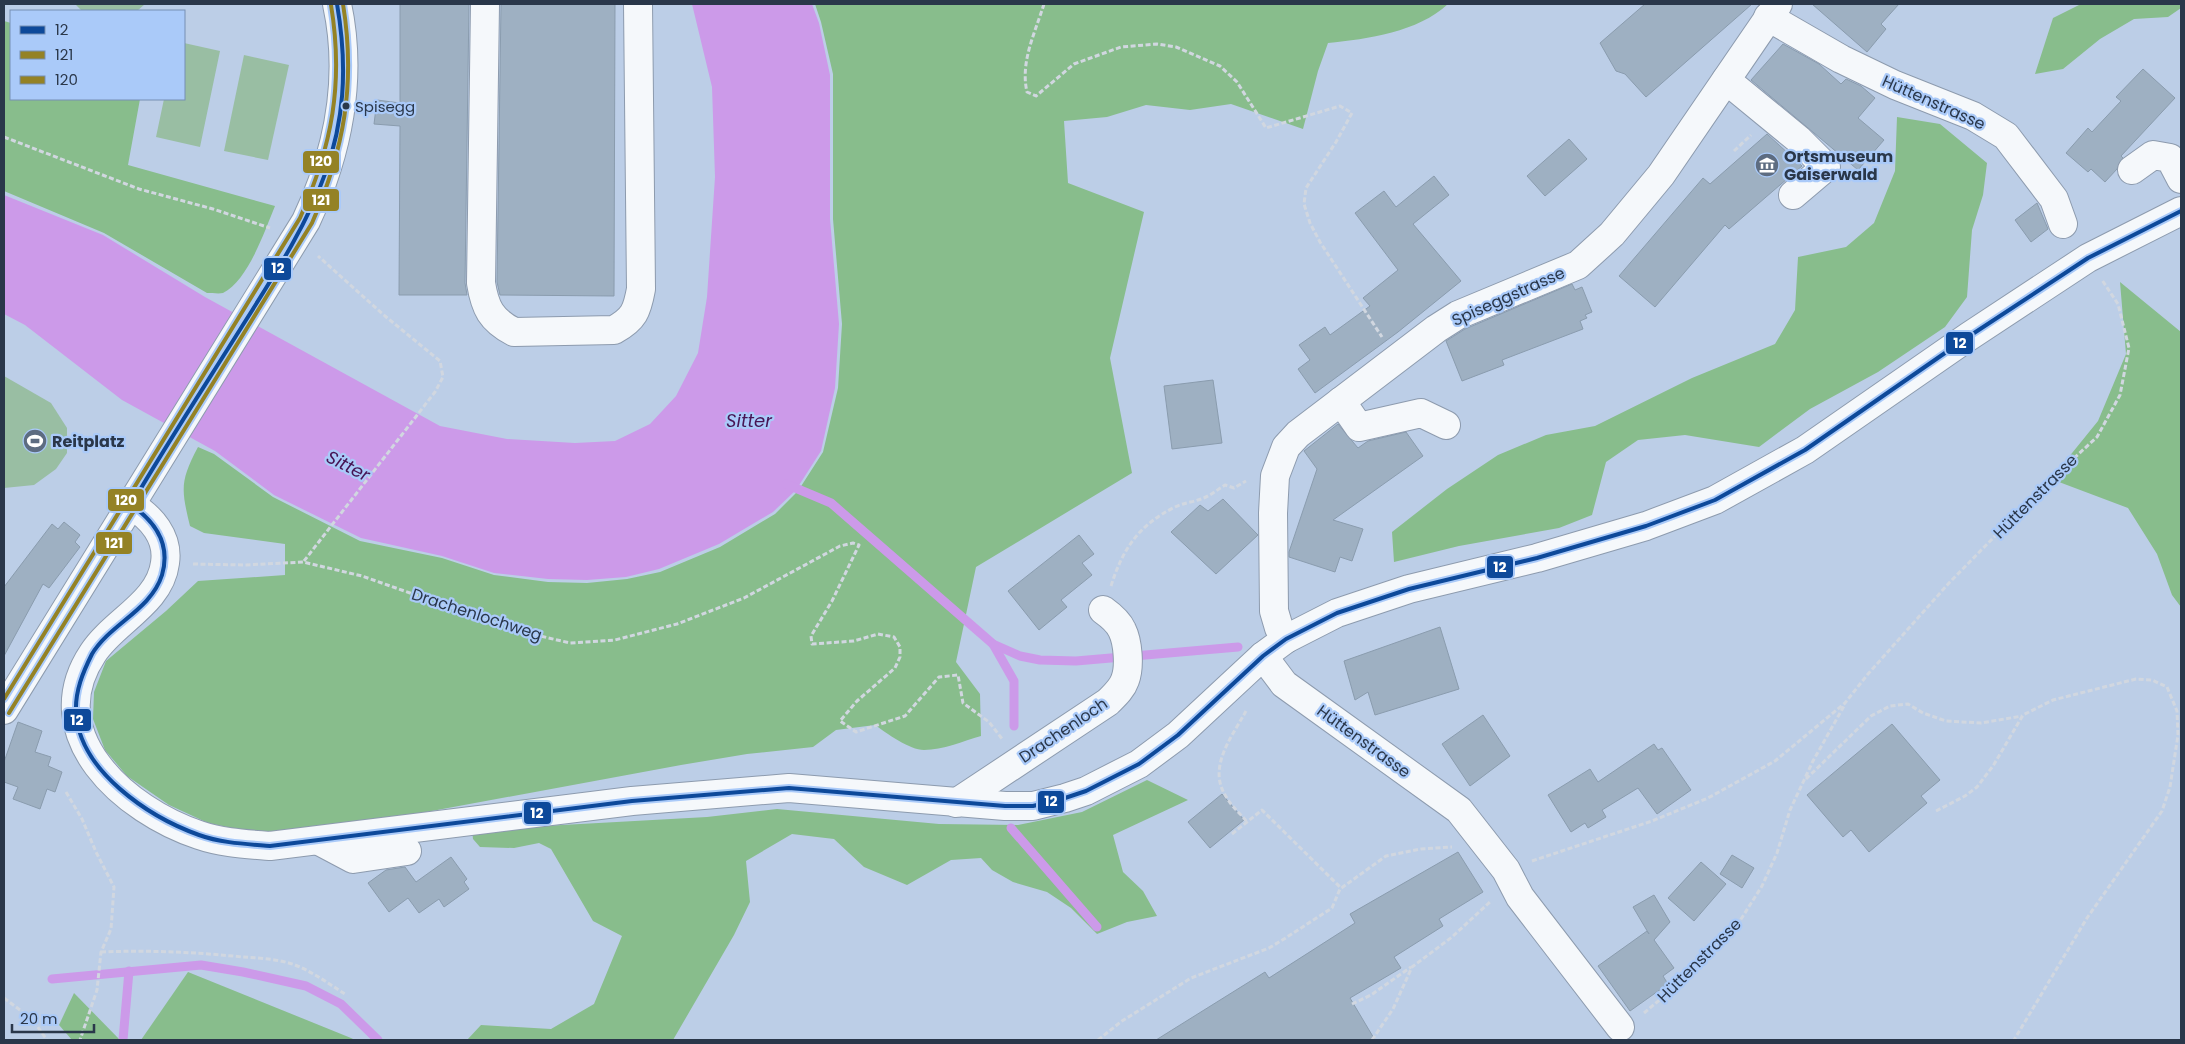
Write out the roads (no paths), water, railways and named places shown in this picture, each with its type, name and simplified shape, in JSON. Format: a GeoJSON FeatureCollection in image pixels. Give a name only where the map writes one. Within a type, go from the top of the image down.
{"type":"FeatureCollection","features":[{"type":"Feature","properties":{"kind":"street"},"geometry":{"type":"LineString","coordinates":[[4,710],[293,244],[322,188],[337,138],[344,77],[342,27],[337,4]]}},
{"type":"Feature","properties":{"kind":"street"},"geometry":{"type":"LineString","coordinates":[[485,4],[481,283],[484,299],[492,315],[501,325],[514,332],[614,330],[627,323],[637,309],[641,289],[638,4]]}},
{"type":"Feature","properties":{"kind":"street","name":"Spiseggstrasse"},"geometry":{"type":"LineString","coordinates":[[1286,639],[1279,628],[1274,611],[1273,513],[1276,476],[1286,448],[1298,434],[1341,400],[1396,358],[1458,315],[1578,265],[1612,234],[1661,175],[1773,10]]}},
{"type":"Feature","properties":{"kind":"street","name":"Hüttenstrasse"},"geometry":{"type":"LineString","coordinates":[[1773,10],[1841,59],[1895,85],[1973,116],[2006,136],[2054,199],[2063,224]]}},
{"type":"Feature","properties":{"kind":"street"},"geometry":{"type":"LineString","coordinates":[[1726,80],[1798,139],[1826,166],[1793,194]]}},
{"type":"Feature","properties":{"kind":"street"},"geometry":{"type":"LineString","coordinates":[[2132,170],[2153,155],[2170,158],[2181,179]]}},
{"type":"Feature","properties":{"kind":"street"},"geometry":{"type":"LineString","coordinates":[[136,496],[142,512],[155,524],[163,540],[166,562],[158,586],[135,611],[107,636],[93,653],[80,679],[75,703],[80,733],[88,752],[104,774],[131,800],[165,821],[200,836],[233,843],[270,846],[632,801],[789,788],[956,803],[1033,806],[1086,791],[1139,764],[1178,736],[1262,656],[1286,639],[1337,613],[1409,589],[1546,555],[1646,526],[1715,500],[1805,450],[1968,337],[2088,258],[2181,211]]}},
{"type":"Feature","properties":{"kind":"street"},"geometry":{"type":"LineString","coordinates":[[1341,400],[1359,427],[1421,413],[1446,425]]}},
{"type":"Feature","properties":{"kind":"street","name":"Drachenloch"},"geometry":{"type":"LineString","coordinates":[[956,803],[1016,762],[1060,736],[1108,702],[1122,687],[1126,657],[1122,630],[1106,601]]}},
{"type":"Feature","properties":{"kind":"street","name":"Hüttenstrasse"},"geometry":{"type":"LineString","coordinates":[[1262,656],[1284,684],[1459,810],[1506,870],[1520,896],[1620,1027]]}},
{"type":"Feature","properties":{"kind":"street"},"geometry":{"type":"LineString","coordinates":[[319,841],[353,859],[407,851]]}},
{"type":"Feature","properties":{"kind":"water","name":"Sitter"},"geometry":{"type":"Polygon","coordinates":[[[692,4],[812,4],[819,23],[830,75],[830,219],[839,324],[835,388],[821,451],[796,490],[773,512],[719,544],[659,569],[626,577],[587,580],[548,579],[494,573],[442,556],[361,538],[274,495],[215,451],[122,400],[25,325],[4,314],[4,195],[103,235],[205,297],[440,426],[507,439],[575,443],[615,441],[650,424],[676,396],[698,353],[707,297],[715,177],[712,87],[692,4]]]}},
{"type":"Feature","properties":{"kind":"waterway"},"geometry":{"type":"LineString","coordinates":[[786,484],[831,503],[993,644],[1020,656],[1040,660],[1076,661],[1238,647]]}},
{"type":"Feature","properties":{"kind":"waterway"},"geometry":{"type":"LineString","coordinates":[[993,644],[1014,681],[1014,726]]}},
{"type":"Feature","properties":{"kind":"waterway"},"geometry":{"type":"LineString","coordinates":[[1011,828],[1097,927]]}},
{"type":"Feature","properties":{"kind":"waterway"},"geometry":{"type":"LineString","coordinates":[[52,979],[201,965],[243,972],[306,986],[341,1004],[378,1040]]}},
{"type":"Feature","properties":{"kind":"waterway"},"geometry":{"type":"LineString","coordinates":[[123,1040],[129,971]]}},
{"type":"Feature","properties":{"kind":"place","name":"Spisegg"},"geometry":{"type":"Point","coordinates":[346,106]}},
{"type":"Feature","properties":{"kind":"place","name":"Ortsmuseum Gaiserwald"},"geometry":{"type":"Point","coordinates":[1767,165]}},
{"type":"Feature","properties":{"kind":"place","name":"Reitplatz"},"geometry":{"type":"Point","coordinates":[35,441]}}]}
